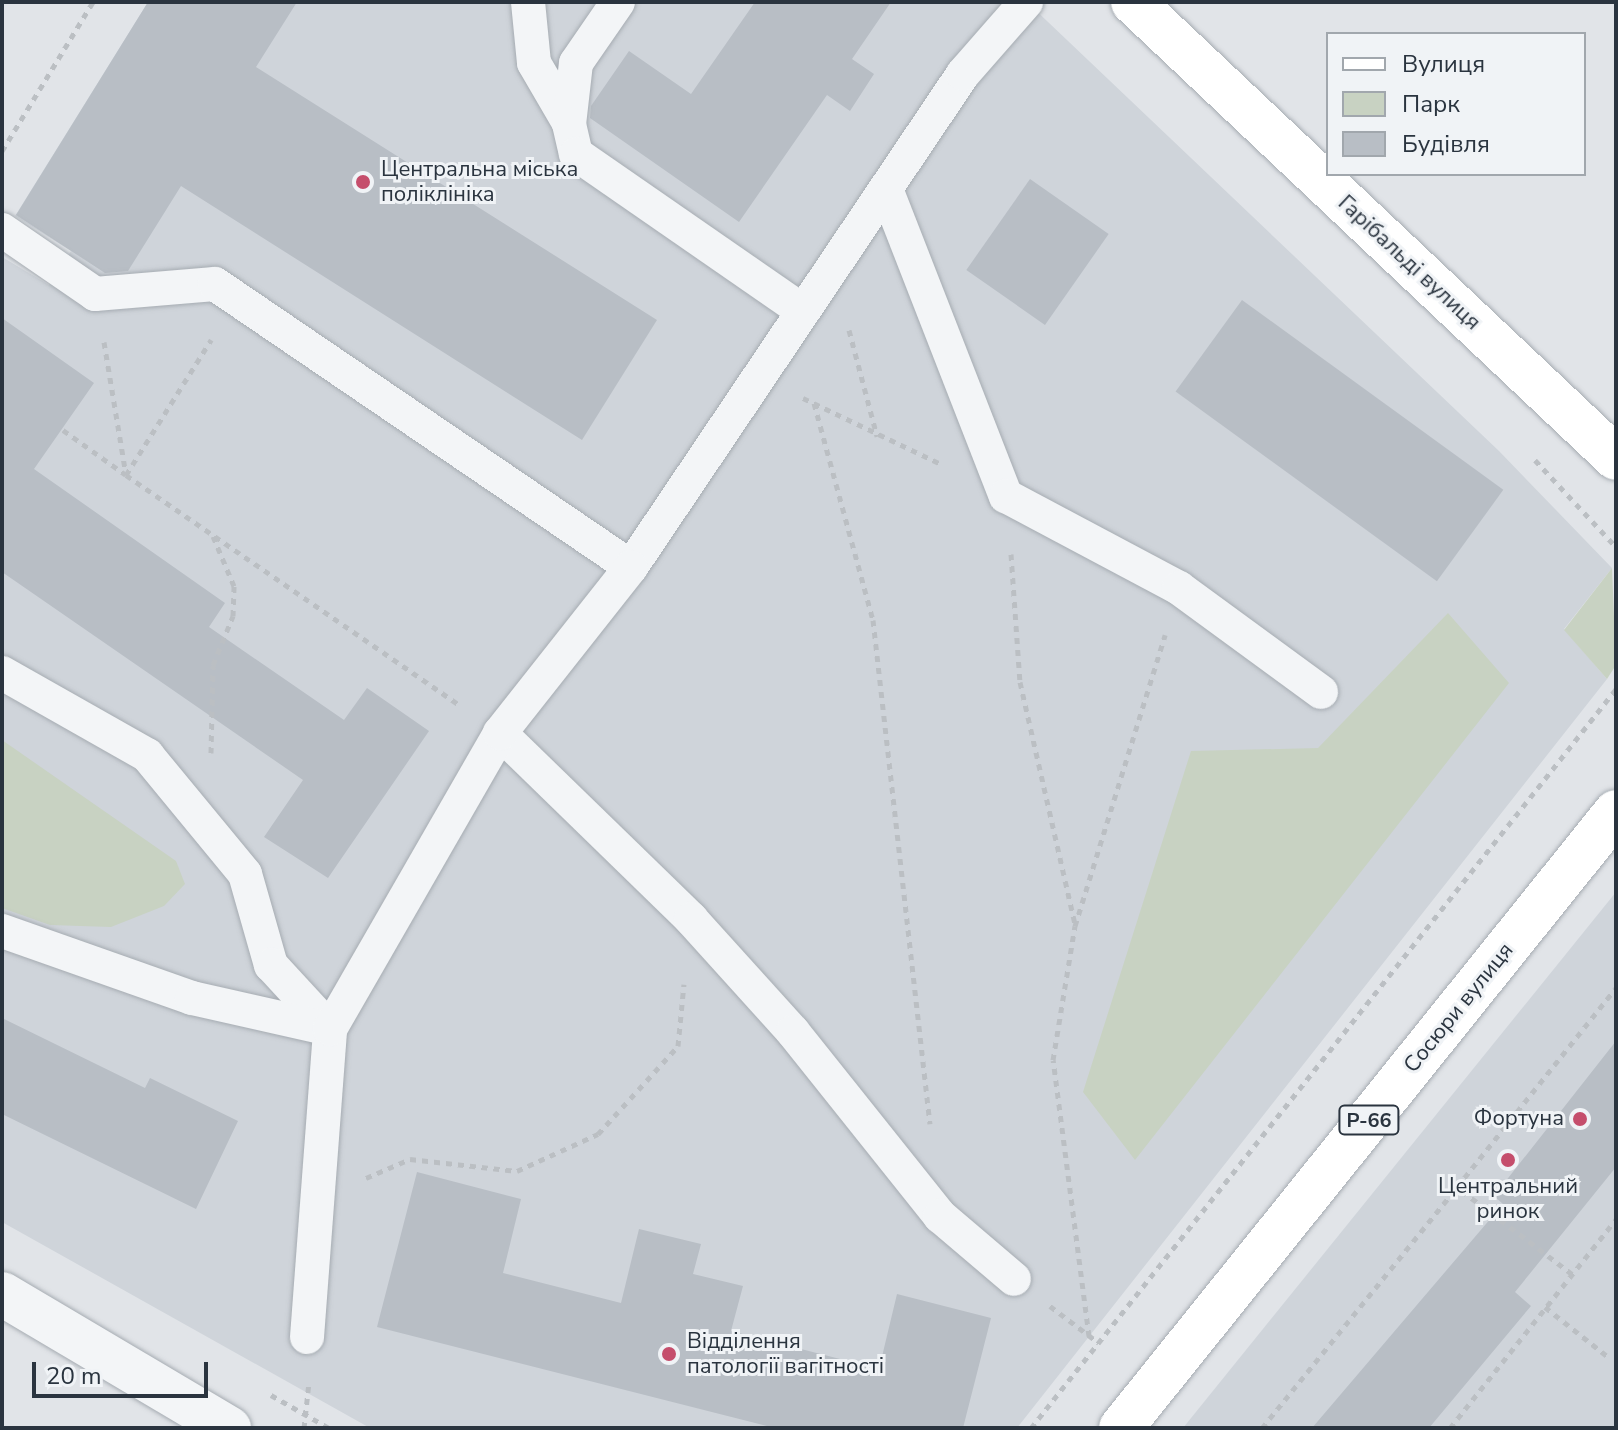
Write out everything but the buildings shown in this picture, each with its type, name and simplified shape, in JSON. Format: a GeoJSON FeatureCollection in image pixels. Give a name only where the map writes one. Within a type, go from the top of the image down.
{"type":"FeatureCollection","features":[{"type":"Feature","properties":{"kind":"main road","name":"Гарібальді вулиця"},"geometry":{"type":"LineString","coordinates":[[1133,2],[1616,458]]}},
{"type":"Feature","properties":{"kind":"main road","name":"Сосюри вулиця"},"geometry":{"type":"LineString","coordinates":[[1121,1428],[1616,812]]}},
{"type":"Feature","properties":{"kind":"street"},"geometry":{"type":"LineString","coordinates":[[2,1294],[220,1426]]}},
{"type":"Feature","properties":{"kind":"lane"},"geometry":{"type":"LineString","coordinates":[[528,2],[534,63],[569,124],[576,154],[803,311]]}},
{"type":"Feature","properties":{"kind":"lane"},"geometry":{"type":"LineString","coordinates":[[569,124],[576,63],[618,2]]}},
{"type":"Feature","properties":{"kind":"lane"},"geometry":{"type":"LineString","coordinates":[[307,1337],[320,1197],[330,1029],[500,733],[631,567],[963,74],[1026,2]]}},
{"type":"Feature","properties":{"kind":"lane"},"geometry":{"type":"LineString","coordinates":[[886,189],[1006,496],[1179,588],[1321,692]]}},
{"type":"Feature","properties":{"kind":"lane"},"geometry":{"type":"LineString","coordinates":[[2,230],[95,294],[215,284],[631,567]]}},
{"type":"Feature","properties":{"kind":"lane"},"geometry":{"type":"LineString","coordinates":[[2,673],[147,755],[245,874],[271,965],[330,1029]]}},
{"type":"Feature","properties":{"kind":"lane"},"geometry":{"type":"LineString","coordinates":[[500,733],[691,919],[793,1032],[940,1216],[1014,1279]]}},
{"type":"Feature","properties":{"kind":"lane"},"geometry":{"type":"LineString","coordinates":[[2,931],[192,998],[330,1029]]}},
{"type":"Feature","properties":{"kind":"path"},"geometry":{"type":"LineString","coordinates":[[2,151],[93,2]]}},
{"type":"Feature","properties":{"kind":"path"},"geometry":{"type":"LineString","coordinates":[[838,260],[853,353],[877,437]]}},
{"type":"Feature","properties":{"kind":"path"},"geometry":{"type":"LineString","coordinates":[[95,294],[126,475]]}},
{"type":"Feature","properties":{"kind":"path"},"geometry":{"type":"LineString","coordinates":[[126,475],[237,298]]}},
{"type":"Feature","properties":{"kind":"path"},"geometry":{"type":"LineString","coordinates":[[757,378],[1006,496],[1020,682],[1075,926]]}},
{"type":"Feature","properties":{"kind":"path"},"geometry":{"type":"LineString","coordinates":[[814,403],[873,620],[940,1216]]}},
{"type":"Feature","properties":{"kind":"path"},"geometry":{"type":"LineString","coordinates":[[63,430],[500,733]]}},
{"type":"Feature","properties":{"kind":"path"},"geometry":{"type":"LineString","coordinates":[[208,830],[213,665],[233,616],[234,586],[211,533]]}},
{"type":"Feature","properties":{"kind":"path"},"geometry":{"type":"LineString","coordinates":[[1089,1336],[1053,1060],[1075,926],[1179,588]]}},
{"type":"Feature","properties":{"kind":"path"},"geometry":{"type":"LineString","coordinates":[[1031,1428],[1616,689]]}},
{"type":"Feature","properties":{"kind":"path"},"geometry":{"type":"LineString","coordinates":[[320,1197],[410,1159],[517,1171],[598,1134],[678,1046],[691,919]]}},
{"type":"Feature","properties":{"kind":"path"},"geometry":{"type":"LineString","coordinates":[[1262,1428],[1616,988]]}},
{"type":"Feature","properties":{"kind":"path"},"geometry":{"type":"LineString","coordinates":[[1457,1187],[1572,1274]]}},
{"type":"Feature","properties":{"kind":"path"},"geometry":{"type":"LineString","coordinates":[[1450,1428],[1616,1219]]}},
{"type":"Feature","properties":{"kind":"path"},"geometry":{"type":"LineString","coordinates":[[1014,1279],[1099,1343]]}},
{"type":"Feature","properties":{"kind":"path"},"geometry":{"type":"LineString","coordinates":[[1545,1307],[1607,1356]]}},
{"type":"Feature","properties":{"kind":"shaded area"},"geometry":{"type":"Polygon","coordinates":[[[148,2],[1027,2],[1499,451],[1612,568],[1564,629],[1607,679],[1017,1428],[370,1428],[2,1222],[2,257],[49,285],[71,251],[15,216],[148,2]]]}},
{"type":"Feature","properties":{"kind":"shaded area","name":"Центральний ринок"},"geometry":{"type":"Polygon","coordinates":[[[1616,892],[1616,1428],[1183,1428],[1616,892]]]}},
{"type":"Feature","properties":{"kind":"green space"},"geometry":{"type":"Polygon","coordinates":[[[1612,568],[1616,665],[1607,679],[1564,630],[1612,568]]]}},
{"type":"Feature","properties":{"kind":"green space"},"geometry":{"type":"Polygon","coordinates":[[[1448,613],[1509,683],[1135,1160],[1083,1092],[1191,751],[1318,748],[1448,613]]]}},
{"type":"Feature","properties":{"kind":"green space"},"geometry":{"type":"Polygon","coordinates":[[[2,740],[176,861],[185,884],[164,906],[111,927],[50,925],[2,908],[2,740]]]}},
{"type":"Feature","properties":{"kind":"place","name":"Центральна міська полiклiнiка"},"geometry":{"type":"Point","coordinates":[363,182]}},
{"type":"Feature","properties":{"kind":"place","name":"Фортуна"},"geometry":{"type":"Point","coordinates":[1580,1119]}},
{"type":"Feature","properties":{"kind":"place","name":"Центральний ринок"},"geometry":{"type":"Point","coordinates":[1508,1160]}},
{"type":"Feature","properties":{"kind":"place","name":"Відділення патології вагітності"},"geometry":{"type":"Point","coordinates":[669,1354]}}]}
